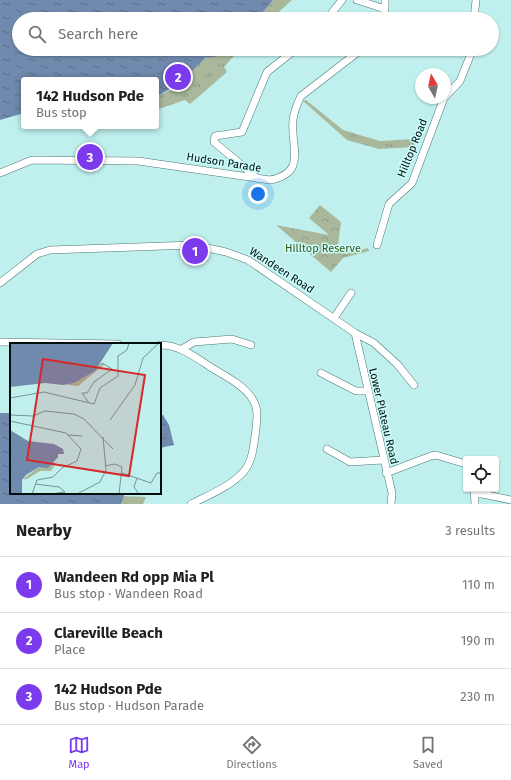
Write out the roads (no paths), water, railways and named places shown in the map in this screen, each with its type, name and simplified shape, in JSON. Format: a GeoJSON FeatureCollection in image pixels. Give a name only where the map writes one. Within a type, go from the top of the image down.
{"type":"FeatureCollection","features":[{"type":"Feature","properties":{"kind":"street"},"geometry":{"type":"LineString","coordinates":[[333,12],[342,0]]}},
{"type":"Feature","properties":{"kind":"street"},"geometry":{"type":"LineString","coordinates":[[357,0],[385,9]]}},
{"type":"Feature","properties":{"kind":"street"},"geometry":{"type":"LineString","coordinates":[[384,12],[385,0]]}},
{"type":"Feature","properties":{"kind":"street"},"geometry":{"type":"LineString","coordinates":[[475,12],[476,0]]}},
{"type":"Feature","properties":{"kind":"street"},"geometry":{"type":"LineString","coordinates":[[256,178],[214,142],[215,136],[242,132],[267,72],[287,56]]}},
{"type":"Feature","properties":{"kind":"street","name":"Hudson Parade"},"geometry":{"type":"LineString","coordinates":[[0,173],[32,160],[138,161],[270,180],[282,178],[290,172],[295,158],[293,121],[296,105],[301,96],[353,56]]}},
{"type":"Feature","properties":{"kind":"street","name":"Hilltop Road"},"geometry":{"type":"LineString","coordinates":[[451,91],[460,81],[470,56]]}},
{"type":"Feature","properties":{"kind":"street","name":"Hilltop Road"},"geometry":{"type":"LineString","coordinates":[[377,245],[389,204],[412,182],[442,104]]}},
{"type":"Feature","properties":{"kind":"street","name":"Wandeen Road"},"geometry":{"type":"LineString","coordinates":[[0,283],[37,254],[50,250],[193,245],[226,252],[248,260],[355,333],[374,343],[386,353],[414,385]]}},
{"type":"Feature","properties":{"kind":"street"},"geometry":{"type":"LineString","coordinates":[[334,318],[351,293]]}},
{"type":"Feature","properties":{"kind":"street","name":"Lower Plateau Road"},"geometry":{"type":"LineString","coordinates":[[355,333],[367,391],[392,493],[391,504]]}},
{"type":"Feature","properties":{"kind":"street"},"geometry":{"type":"LineString","coordinates":[[182,350],[194,342],[217,340],[232,339],[251,345]]}},
{"type":"Feature","properties":{"kind":"street"},"geometry":{"type":"LineString","coordinates":[[0,342],[59,343]]}},
{"type":"Feature","properties":{"kind":"street"},"geometry":{"type":"LineString","coordinates":[[161,345],[172,345],[182,350],[239,385],[251,396],[257,408],[251,458],[246,470],[223,487],[191,504]]}},
{"type":"Feature","properties":{"kind":"street"},"geometry":{"type":"LineString","coordinates":[[321,373],[356,391],[367,391]]}},
{"type":"Feature","properties":{"kind":"street"},"geometry":{"type":"LineString","coordinates":[[326,449],[350,462],[383,460]]}},
{"type":"Feature","properties":{"kind":"street"},"geometry":{"type":"LineString","coordinates":[[386,473],[436,455],[463,463]]}},
{"type":"Feature","properties":{"kind":"street"},"geometry":{"type":"LineString","coordinates":[[475,504],[474,492],[511,500]]}},
{"type":"Feature","properties":{"kind":"water"},"geometry":{"type":"Polygon","coordinates":[[[0,0],[273,0],[263,12],[12,12],[12,56],[216,56],[206,57],[183,79],[159,95],[159,77],[21,77],[21,114],[0,120],[0,0]]]}},
{"type":"Feature","properties":{"kind":"water"},"geometry":{"type":"Polygon","coordinates":[[[0,413],[10,413],[10,494],[125,494],[121,504],[0,504],[0,413]]]}},
{"type":"Feature","properties":{"kind":"water"},"geometry":{"type":"Polygon","coordinates":[[[161,415],[163,415],[169,425],[174,445],[161,448],[161,415]]]}},
{"type":"Feature","properties":{"kind":"place","name":"Clareville Beach"},"geometry":{"type":"Point","coordinates":[178,77]}},
{"type":"Feature","properties":{"kind":"place","name":"142 Hudson Pde"},"geometry":{"type":"Point","coordinates":[90,157]}},
{"type":"Feature","properties":{"kind":"place","name":"Wandeen Rd opp Mia Pl"},"geometry":{"type":"Point","coordinates":[195,251]}},
{"type":"Feature","properties":{"kind":"park label","name":"Hilltop Reserve"},"geometry":{"type":"Point","coordinates":[323,248]}}]}
